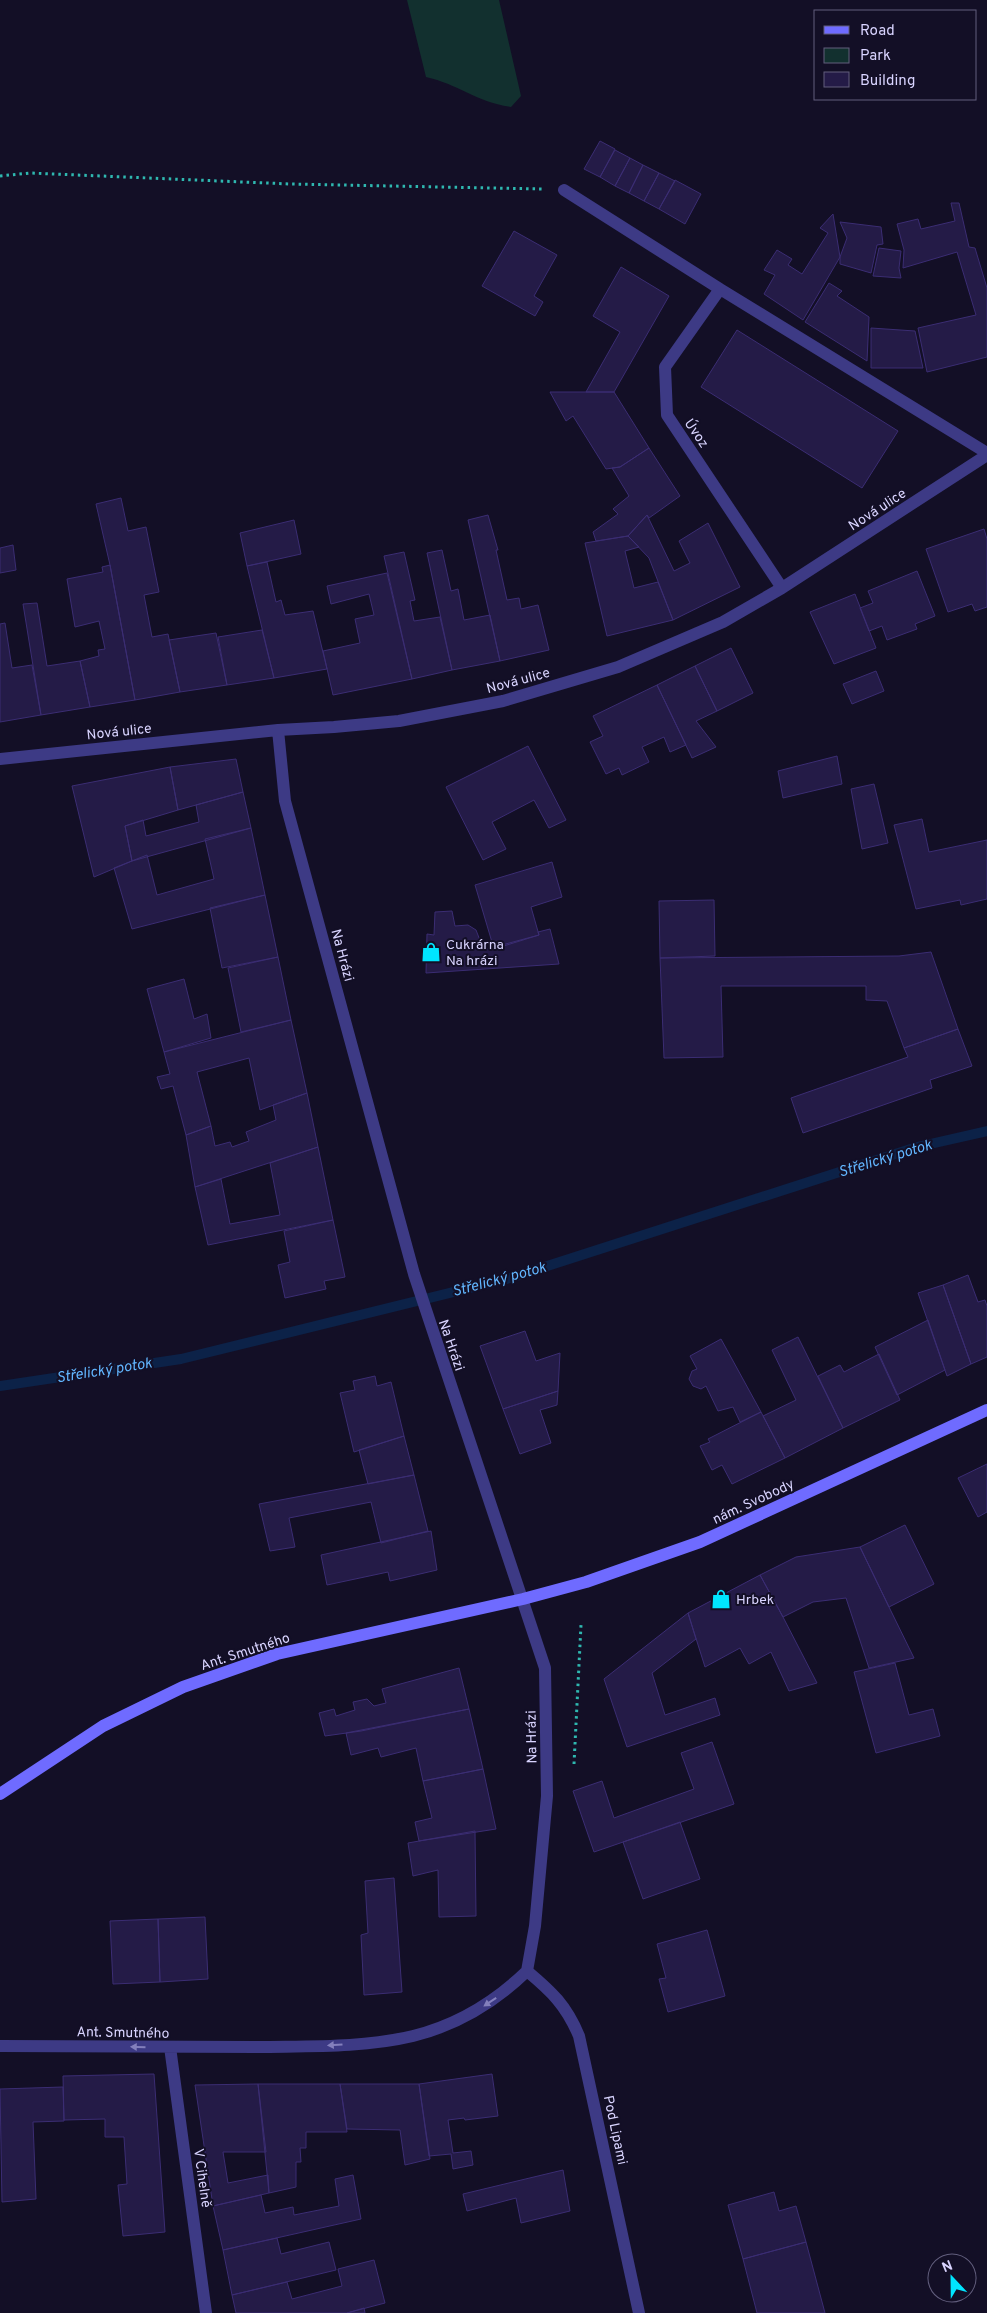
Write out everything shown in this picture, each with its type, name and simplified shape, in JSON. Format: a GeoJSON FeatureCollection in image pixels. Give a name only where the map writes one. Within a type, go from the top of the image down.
{"type":"FeatureCollection","features":[{"type":"Feature","properties":{"kind":"street"},"geometry":{"type":"LineString","coordinates":[[564,190],[987,454]]}},
{"type":"Feature","properties":{"kind":"street","name":"Úvoz"},"geometry":{"type":"LineString","coordinates":[[720,288],[665,367],[667,415],[782,588]]}},
{"type":"Feature","properties":{"kind":"street","name":"Nová ulice"},"geometry":{"type":"LineString","coordinates":[[0,759],[278,730],[399,721],[503,701],[618,668],[723,622],[782,588],[987,454]]}},
{"type":"Feature","properties":{"kind":"street","name":"Na Hrázi"},"geometry":{"type":"LineString","coordinates":[[278,730],[286,801],[414,1274],[428,1321],[545,1668],[547,1796],[535,1926],[527,1971]]}},
{"type":"Feature","properties":{"kind":"street","name":"nám. Svobody"},"geometry":{"type":"LineString","coordinates":[[523,1599],[586,1582],[700,1542],[987,1410]]}},
{"type":"Feature","properties":{"kind":"street","name":"Ant. Smutného"},"geometry":{"type":"LineString","coordinates":[[0,1794],[103,1726],[183,1687],[277,1654],[523,1599]]}},
{"type":"Feature","properties":{"kind":"street","name":"Ant. Smutného"},"geometry":{"type":"LineString","coordinates":[[0,2046],[170,2048],[328,2046],[413,2036],[448,2024],[479,2009],[507,1991],[527,1971]]}},
{"type":"Feature","properties":{"kind":"street","name":"Pod Lipami"},"geometry":{"type":"LineString","coordinates":[[527,1971],[557,1996],[570,2015],[579,2036],[639,2313]]}},
{"type":"Feature","properties":{"kind":"street","name":"V Cihelně"},"geometry":{"type":"LineString","coordinates":[[170,2048],[206,2313]]}},
{"type":"Feature","properties":{"kind":"path"},"geometry":{"type":"LineString","coordinates":[[0,176],[30,173],[290,184],[564,190]]}},
{"type":"Feature","properties":{"kind":"green space"},"geometry":{"type":"Polygon","coordinates":[[[407,0],[499,0],[521,96],[511,107],[487,101],[448,84],[426,77],[407,0]]]}},
{"type":"Feature","properties":{"kind":"building"},"geometry":{"type":"Polygon","coordinates":[[[600,141],[615,149],[600,177],[584,169],[600,141]]]}},
{"type":"Feature","properties":{"kind":"building"},"geometry":{"type":"Polygon","coordinates":[[[615,150],[630,158],[615,186],[600,177],[615,150]]]}},
{"type":"Feature","properties":{"kind":"building"},"geometry":{"type":"Polygon","coordinates":[[[630,158],[643,165],[629,193],[615,186],[630,158]]]}},
{"type":"Feature","properties":{"kind":"building"},"geometry":{"type":"Polygon","coordinates":[[[643,165],[659,173],[644,201],[629,193],[643,165]]]}},
{"type":"Feature","properties":{"kind":"building"},"geometry":{"type":"Polygon","coordinates":[[[659,173],[675,181],[659,209],[644,201],[659,173]]]}},
{"type":"Feature","properties":{"kind":"building"},"geometry":{"type":"Polygon","coordinates":[[[675,180],[701,194],[685,224],[659,209],[675,180]]]}},
{"type":"Feature","properties":{"kind":"building"},"geometry":{"type":"Polygon","coordinates":[[[951,203],[959,203],[969,247],[975,248],[987,288],[987,357],[927,372],[918,328],[976,315],[957,252],[903,268],[904,250],[897,224],[918,219],[921,229],[955,221],[951,203]]]}},
{"type":"Feature","properties":{"kind":"building"},"geometry":{"type":"Polygon","coordinates":[[[833,214],[840,257],[803,320],[764,294],[775,275],[764,270],[777,250],[792,259],[788,265],[802,274],[828,233],[820,228],[833,214]]]}},
{"type":"Feature","properties":{"kind":"building"},"geometry":{"type":"Polygon","coordinates":[[[840,222],[881,227],[883,244],[877,245],[871,273],[840,264],[840,257],[847,238],[840,222]]]}},
{"type":"Feature","properties":{"kind":"building"},"geometry":{"type":"Polygon","coordinates":[[[514,231],[557,255],[534,296],[543,302],[535,316],[482,286],[514,231]]]}},
{"type":"Feature","properties":{"kind":"building"},"geometry":{"type":"Polygon","coordinates":[[[879,248],[901,251],[899,268],[901,278],[873,276],[879,248]]]}},
{"type":"Feature","properties":{"kind":"building"},"geometry":{"type":"Polygon","coordinates":[[[621,267],[669,296],[614,392],[586,392],[620,332],[593,316],[621,267]]]}},
{"type":"Feature","properties":{"kind":"building"},"geometry":{"type":"Polygon","coordinates":[[[829,283],[842,291],[837,296],[869,317],[867,361],[805,322],[829,283]]]}},
{"type":"Feature","properties":{"kind":"building"},"geometry":{"type":"Polygon","coordinates":[[[871,328],[915,331],[923,368],[871,368],[871,328]]]}},
{"type":"Feature","properties":{"kind":"building"},"geometry":{"type":"Polygon","coordinates":[[[737,330],[898,431],[862,488],[701,387],[737,330]]]}},
{"type":"Feature","properties":{"kind":"building"},"geometry":{"type":"Polygon","coordinates":[[[550,392],[614,392],[649,448],[620,467],[606,469],[573,416],[566,421],[550,392]]]}},
{"type":"Feature","properties":{"kind":"building"},"geometry":{"type":"Polygon","coordinates":[[[649,448],[680,496],[649,518],[647,515],[628,536],[596,541],[593,532],[618,514],[613,509],[629,496],[612,468],[620,467],[649,448]]]}},
{"type":"Feature","properties":{"kind":"building"},"geometry":{"type":"Polygon","coordinates":[[[121,498],[128,531],[146,527],[159,592],[144,595],[152,637],[168,634],[180,692],[135,700],[110,565],[96,504],[121,498]]]}},
{"type":"Feature","properties":{"kind":"building"},"geometry":{"type":"Polygon","coordinates":[[[488,515],[498,550],[496,550],[507,600],[519,598],[521,609],[538,605],[549,650],[500,661],[468,520],[488,515]]]}},
{"type":"Feature","properties":{"kind":"building"},"geometry":{"type":"Polygon","coordinates":[[[647,515],[674,571],[690,563],[679,541],[708,523],[740,587],[673,620],[649,558],[628,536],[647,515]]]}},
{"type":"Feature","properties":{"kind":"building"},"geometry":{"type":"Polygon","coordinates":[[[294,520],[301,554],[247,566],[240,533],[294,520]]]}},
{"type":"Feature","properties":{"kind":"building"},"geometry":{"type":"Polygon","coordinates":[[[984,529],[987,539],[987,607],[975,611],[972,604],[948,612],[926,549],[984,529]]]}},
{"type":"Feature","properties":{"kind":"building"},"geometry":{"type":"Polygon","coordinates":[[[628,536],[639,547],[625,551],[634,588],[658,582],[673,620],[607,636],[585,543],[628,536]]]}},
{"type":"Feature","properties":{"kind":"building"},"geometry":{"type":"Polygon","coordinates":[[[13,545],[16,570],[0,573],[0,548],[13,545]]]}},
{"type":"Feature","properties":{"kind":"building"},"geometry":{"type":"Polygon","coordinates":[[[442,550],[451,591],[458,589],[464,620],[490,615],[500,661],[452,670],[427,553],[442,550]]]}},
{"type":"Feature","properties":{"kind":"building"},"geometry":{"type":"Polygon","coordinates":[[[404,552],[415,600],[410,601],[414,621],[440,617],[452,670],[412,679],[384,556],[404,552]]]}},
{"type":"Feature","properties":{"kind":"building"},"geometry":{"type":"Polygon","coordinates":[[[267,562],[276,602],[281,600],[285,615],[313,611],[327,669],[274,678],[247,566],[267,562]]]}},
{"type":"Feature","properties":{"kind":"building"},"geometry":{"type":"Polygon","coordinates":[[[110,565],[135,700],[90,707],[80,661],[99,656],[98,650],[105,649],[99,621],[75,627],[67,579],[103,572],[102,567],[110,565]]]}},
{"type":"Feature","properties":{"kind":"building"},"geometry":{"type":"Polygon","coordinates":[[[917,571],[935,616],[915,624],[917,629],[887,640],[882,626],[869,631],[860,608],[873,603],[868,591],[917,571]]]}},
{"type":"Feature","properties":{"kind":"building"},"geometry":{"type":"Polygon","coordinates":[[[387,573],[412,679],[333,695],[323,651],[360,643],[355,619],[374,615],[369,594],[331,604],[327,586],[387,573]]]}},
{"type":"Feature","properties":{"kind":"building"},"geometry":{"type":"Polygon","coordinates":[[[855,594],[876,648],[834,664],[810,612],[855,594]]]}},
{"type":"Feature","properties":{"kind":"building"},"geometry":{"type":"Polygon","coordinates":[[[37,603],[47,666],[80,661],[90,707],[41,715],[23,604],[37,603]]]}},
{"type":"Feature","properties":{"kind":"building"},"geometry":{"type":"Polygon","coordinates":[[[5,623],[12,668],[32,665],[41,715],[0,722],[0,624],[5,623]]]}},
{"type":"Feature","properties":{"kind":"building"},"geometry":{"type":"Polygon","coordinates":[[[262,630],[274,678],[227,685],[218,637],[262,630]]]}},
{"type":"Feature","properties":{"kind":"building"},"geometry":{"type":"Polygon","coordinates":[[[216,633],[227,685],[180,692],[169,640],[216,633]]]}},
{"type":"Feature","properties":{"kind":"building"},"geometry":{"type":"Polygon","coordinates":[[[731,648],[753,693],[717,711],[695,666],[731,648]]]}},
{"type":"Feature","properties":{"kind":"building"},"geometry":{"type":"Polygon","coordinates":[[[695,666],[717,711],[696,721],[716,747],[692,758],[657,685],[695,666]]]}},
{"type":"Feature","properties":{"kind":"building"},"geometry":{"type":"Polygon","coordinates":[[[876,671],[884,691],[852,704],[843,684],[876,671]]]}},
{"type":"Feature","properties":{"kind":"building"},"geometry":{"type":"Polygon","coordinates":[[[657,685],[686,745],[670,752],[664,737],[642,747],[649,762],[622,775],[619,768],[606,774],[590,742],[603,736],[593,716],[657,685]]]}},
{"type":"Feature","properties":{"kind":"building"},"geometry":{"type":"Polygon","coordinates":[[[528,746],[566,820],[549,828],[534,800],[492,822],[506,849],[483,860],[446,787],[528,746]]]}},
{"type":"Feature","properties":{"kind":"building"},"geometry":{"type":"Polygon","coordinates":[[[837,756],[842,784],[783,798],[778,771],[837,756]]]}},
{"type":"Feature","properties":{"kind":"building"},"geometry":{"type":"Polygon","coordinates":[[[236,759],[243,792],[178,810],[170,767],[236,759]]]}},
{"type":"Feature","properties":{"kind":"building"},"geometry":{"type":"Polygon","coordinates":[[[170,767],[178,810],[125,826],[132,861],[94,877],[72,786],[170,767]]]}},
{"type":"Feature","properties":{"kind":"building"},"geometry":{"type":"Polygon","coordinates":[[[874,784],[888,843],[862,849],[851,789],[874,784]]]}},
{"type":"Feature","properties":{"kind":"building"},"geometry":{"type":"Polygon","coordinates":[[[243,792],[251,828],[132,861],[125,826],[143,820],[146,836],[199,822],[196,805],[243,792]]]}},
{"type":"Feature","properties":{"kind":"building"},"geometry":{"type":"Polygon","coordinates":[[[922,819],[929,852],[987,840],[987,899],[961,905],[960,900],[916,909],[894,825],[922,819]]]}},
{"type":"Feature","properties":{"kind":"building"},"geometry":{"type":"Polygon","coordinates":[[[251,828],[265,895],[132,929],[114,868],[147,855],[157,895],[214,879],[205,839],[251,828]]]}},
{"type":"Feature","properties":{"kind":"building"},"geometry":{"type":"Polygon","coordinates":[[[552,862],[562,897],[531,907],[539,935],[494,949],[475,885],[552,862]]]}},
{"type":"Feature","properties":{"kind":"building"},"geometry":{"type":"Polygon","coordinates":[[[265,895],[278,957],[222,968],[210,908],[265,895]]]}},
{"type":"Feature","properties":{"kind":"building"},"geometry":{"type":"Polygon","coordinates":[[[714,900],[715,956],[660,958],[659,901],[714,900]]]}},
{"type":"Feature","properties":{"kind":"building"},"geometry":{"type":"Polygon","coordinates":[[[452,911],[455,926],[468,925],[476,930],[481,943],[487,949],[539,935],[538,932],[550,929],[559,964],[426,973],[427,934],[434,935],[435,912],[452,911]]]}},
{"type":"Feature","properties":{"kind":"building"},"geometry":{"type":"Polygon","coordinates":[[[931,952],[958,1029],[904,1048],[887,1001],[866,1000],[866,986],[721,986],[723,1057],[664,1058],[660,958],[899,956],[931,952]]]}},
{"type":"Feature","properties":{"kind":"building"},"geometry":{"type":"Polygon","coordinates":[[[278,957],[291,1020],[241,1032],[228,968],[278,957]]]}},
{"type":"Feature","properties":{"kind":"building"},"geometry":{"type":"Polygon","coordinates":[[[184,979],[194,1019],[207,1014],[211,1038],[164,1052],[147,989],[184,979]]]}},
{"type":"Feature","properties":{"kind":"building"},"geometry":{"type":"Polygon","coordinates":[[[291,1020],[307,1093],[260,1110],[249,1058],[197,1072],[211,1126],[186,1135],[173,1086],[161,1089],[157,1077],[170,1074],[164,1052],[291,1020]]]}},
{"type":"Feature","properties":{"kind":"building"},"geometry":{"type":"Polygon","coordinates":[[[958,1029],[972,1066],[930,1080],[932,1088],[803,1133],[791,1098],[908,1057],[904,1048],[958,1029]]]}},
{"type":"Feature","properties":{"kind":"building"},"geometry":{"type":"Polygon","coordinates":[[[307,1093],[318,1147],[195,1187],[186,1135],[211,1126],[215,1146],[230,1142],[232,1147],[249,1141],[246,1132],[276,1120],[273,1105],[307,1093]]]}},
{"type":"Feature","properties":{"kind":"building"},"geometry":{"type":"Polygon","coordinates":[[[318,1147],[333,1220],[208,1245],[195,1187],[221,1179],[230,1224],[280,1215],[270,1163],[318,1147]]]}},
{"type":"Feature","properties":{"kind":"building"},"geometry":{"type":"Polygon","coordinates":[[[333,1220],[345,1277],[324,1281],[326,1289],[285,1298],[278,1265],[290,1262],[284,1231],[333,1220]]]}},
{"type":"Feature","properties":{"kind":"building"},"geometry":{"type":"Polygon","coordinates":[[[968,1275],[978,1302],[985,1300],[987,1306],[987,1357],[971,1364],[943,1285],[968,1275]]]}},
{"type":"Feature","properties":{"kind":"building"},"geometry":{"type":"Polygon","coordinates":[[[943,1285],[971,1364],[947,1376],[918,1293],[943,1285]]]}},
{"type":"Feature","properties":{"kind":"building"},"geometry":{"type":"Polygon","coordinates":[[[928,1320],[945,1370],[897,1395],[875,1347],[928,1320]]]}},
{"type":"Feature","properties":{"kind":"building"},"geometry":{"type":"Polygon","coordinates":[[[525,1331],[536,1361],[560,1353],[558,1391],[503,1409],[480,1346],[525,1331]]]}},
{"type":"Feature","properties":{"kind":"building"},"geometry":{"type":"Polygon","coordinates":[[[798,1337],[843,1428],[785,1458],[763,1416],[796,1400],[772,1350],[798,1337]]]}},
{"type":"Feature","properties":{"kind":"building"},"geometry":{"type":"Polygon","coordinates":[[[721,1339],[761,1412],[740,1422],[733,1407],[718,1411],[706,1386],[701,1389],[693,1386],[689,1379],[692,1371],[697,1369],[690,1356],[721,1339]]]}},
{"type":"Feature","properties":{"kind":"building"},"geometry":{"type":"Polygon","coordinates":[[[879,1354],[900,1400],[843,1428],[818,1376],[840,1365],[844,1372],[879,1354]]]}},
{"type":"Feature","properties":{"kind":"building"},"geometry":{"type":"Polygon","coordinates":[[[375,1376],[377,1386],[391,1382],[404,1436],[354,1452],[340,1393],[355,1390],[353,1381],[375,1376]]]}},
{"type":"Feature","properties":{"kind":"building"},"geometry":{"type":"Polygon","coordinates":[[[558,1391],[557,1405],[540,1410],[551,1443],[520,1454],[503,1409],[558,1391]]]}},
{"type":"Feature","properties":{"kind":"building"},"geometry":{"type":"Polygon","coordinates":[[[761,1412],[785,1458],[732,1484],[722,1465],[712,1470],[700,1446],[710,1442],[708,1439],[761,1412]]]}},
{"type":"Feature","properties":{"kind":"building"},"geometry":{"type":"Polygon","coordinates":[[[404,1436],[414,1475],[368,1484],[359,1450],[404,1436]]]}},
{"type":"Feature","properties":{"kind":"building"},"geometry":{"type":"Polygon","coordinates":[[[987,1464],[987,1512],[978,1517],[958,1478],[987,1464]]]}},
{"type":"Feature","properties":{"kind":"building"},"geometry":{"type":"Polygon","coordinates":[[[414,1475],[428,1531],[381,1543],[371,1502],[289,1518],[295,1547],[270,1551],[259,1504],[414,1475]]]}},
{"type":"Feature","properties":{"kind":"building"},"geometry":{"type":"Polygon","coordinates":[[[905,1525],[934,1584],[889,1607],[860,1547],[905,1525]]]}},
{"type":"Feature","properties":{"kind":"building"},"geometry":{"type":"Polygon","coordinates":[[[431,1531],[437,1570],[390,1581],[388,1572],[327,1585],[321,1555],[431,1531]]]}},
{"type":"Feature","properties":{"kind":"building"},"geometry":{"type":"Polygon","coordinates":[[[860,1547],[914,1658],[869,1668],[846,1598],[813,1602],[783,1617],[760,1575],[796,1557],[860,1547]]]}},
{"type":"Feature","properties":{"kind":"building"},"geometry":{"type":"Polygon","coordinates":[[[760,1575],[817,1683],[789,1691],[771,1652],[749,1664],[740,1648],[705,1667],[688,1613],[760,1575]]]}},
{"type":"Feature","properties":{"kind":"building"},"geometry":{"type":"Polygon","coordinates":[[[688,1613],[696,1639],[652,1673],[665,1715],[715,1698],[720,1715],[627,1747],[604,1679],[688,1613]]]}},
{"type":"Feature","properties":{"kind":"building"},"geometry":{"type":"Polygon","coordinates":[[[895,1663],[909,1715],[933,1709],[940,1736],[876,1753],[854,1672],[895,1663]]]}},
{"type":"Feature","properties":{"kind":"building"},"geometry":{"type":"Polygon","coordinates":[[[459,1668],[469,1709],[361,1731],[325,1736],[319,1713],[334,1709],[336,1716],[355,1710],[353,1702],[367,1699],[374,1706],[386,1703],[382,1689],[459,1668]]]}},
{"type":"Feature","properties":{"kind":"building"},"geometry":{"type":"Polygon","coordinates":[[[469,1709],[483,1769],[423,1781],[416,1748],[381,1757],[378,1748],[351,1755],[346,1733],[469,1709]]]}},
{"type":"Feature","properties":{"kind":"building"},"geometry":{"type":"Polygon","coordinates":[[[712,1742],[734,1804],[594,1852],[573,1791],[602,1781],[614,1818],[694,1789],[681,1753],[712,1742]]]}},
{"type":"Feature","properties":{"kind":"building"},"geometry":{"type":"Polygon","coordinates":[[[483,1769],[496,1829],[419,1841],[415,1822],[432,1818],[423,1781],[483,1769]]]}},
{"type":"Feature","properties":{"kind":"building"},"geometry":{"type":"Polygon","coordinates":[[[680,1822],[700,1879],[643,1899],[623,1842],[680,1822]]]}},
{"type":"Feature","properties":{"kind":"building"},"geometry":{"type":"Polygon","coordinates":[[[475,1831],[476,1916],[439,1917],[438,1870],[413,1876],[408,1843],[475,1831]]]}},
{"type":"Feature","properties":{"kind":"building"},"geometry":{"type":"Polygon","coordinates":[[[394,1878],[402,1992],[364,1995],[361,1935],[368,1933],[365,1881],[394,1878]]]}},
{"type":"Feature","properties":{"kind":"building"},"geometry":{"type":"Polygon","coordinates":[[[205,1917],[208,1979],[160,1982],[158,1919],[205,1917]]]}},
{"type":"Feature","properties":{"kind":"building"},"geometry":{"type":"Polygon","coordinates":[[[158,1919],[160,1982],[113,1984],[110,1921],[158,1919]]]}},
{"type":"Feature","properties":{"kind":"building"},"geometry":{"type":"Polygon","coordinates":[[[707,1930],[725,1996],[668,2012],[659,1979],[666,1978],[657,1944],[707,1930]]]}},
{"type":"Feature","properties":{"kind":"building"},"geometry":{"type":"Polygon","coordinates":[[[154,2074],[165,2232],[123,2236],[118,2185],[127,2184],[124,2137],[105,2137],[105,2119],[64,2120],[63,2076],[154,2074]]]}},
{"type":"Feature","properties":{"kind":"building"},"geometry":{"type":"Polygon","coordinates":[[[492,2074],[498,2116],[448,2120],[453,2153],[471,2151],[473,2165],[453,2169],[451,2154],[429,2156],[419,2084],[492,2074]]]}},
{"type":"Feature","properties":{"kind":"building"},"geometry":{"type":"Polygon","coordinates":[[[258,2084],[340,2084],[347,2132],[306,2132],[306,2148],[300,2148],[301,2162],[296,2162],[296,2187],[269,2193],[258,2084]]]}},
{"type":"Feature","properties":{"kind":"building"},"geometry":{"type":"Polygon","coordinates":[[[258,2084],[266,2152],[223,2152],[228,2183],[268,2175],[269,2193],[213,2206],[195,2085],[258,2084]]]}},
{"type":"Feature","properties":{"kind":"building"},"geometry":{"type":"Polygon","coordinates":[[[340,2084],[419,2084],[430,2159],[405,2165],[400,2130],[347,2129],[340,2084]]]}},
{"type":"Feature","properties":{"kind":"building"},"geometry":{"type":"Polygon","coordinates":[[[63,2087],[64,2121],[33,2122],[36,2199],[2,2202],[0,2089],[63,2087]]]}},
{"type":"Feature","properties":{"kind":"building"},"geometry":{"type":"Polygon","coordinates":[[[563,2170],[570,2211],[521,2223],[516,2198],[467,2211],[463,2194],[563,2170]]]}},
{"type":"Feature","properties":{"kind":"building"},"geometry":{"type":"Polygon","coordinates":[[[353,2175],[361,2219],[223,2250],[213,2206],[261,2195],[265,2213],[293,2207],[294,2215],[339,2206],[335,2179],[353,2175]]]}},
{"type":"Feature","properties":{"kind":"building"},"geometry":{"type":"Polygon","coordinates":[[[774,2192],[779,2211],[796,2206],[806,2242],[743,2259],[728,2205],[774,2192]]]}},
{"type":"Feature","properties":{"kind":"building"},"geometry":{"type":"Polygon","coordinates":[[[277,2238],[281,2254],[329,2242],[336,2270],[232,2295],[223,2250],[277,2238]]]}},
{"type":"Feature","properties":{"kind":"building"},"geometry":{"type":"Polygon","coordinates":[[[806,2242],[825,2313],[757,2313],[743,2259],[806,2242]]]}},
{"type":"Feature","properties":{"kind":"building"},"geometry":{"type":"Polygon","coordinates":[[[374,2260],[385,2303],[347,2313],[236,2313],[232,2295],[287,2282],[292,2299],[342,2286],[338,2269],[374,2260]]]}},
{"type":"Feature","properties":{"kind":"building"},"geometry":{"type":"Polygon","coordinates":[[[364,2308],[365,2313],[347,2313],[364,2308]]]}},
{"type":"Feature","properties":{"kind":"waterway","name":"Střelický potok"},"geometry":{"type":"LineString","coordinates":[[0,1386],[181,1359],[510,1278],[917,1147],[987,1131]]}},
{"type":"Feature","properties":{"kind":"place","name":"Cukrárna Na hrázi"},"geometry":{"type":"Point","coordinates":[431,952]}},
{"type":"Feature","properties":{"kind":"place","name":"Hrbek"},"geometry":{"type":"Point","coordinates":[721,1599]}}]}
